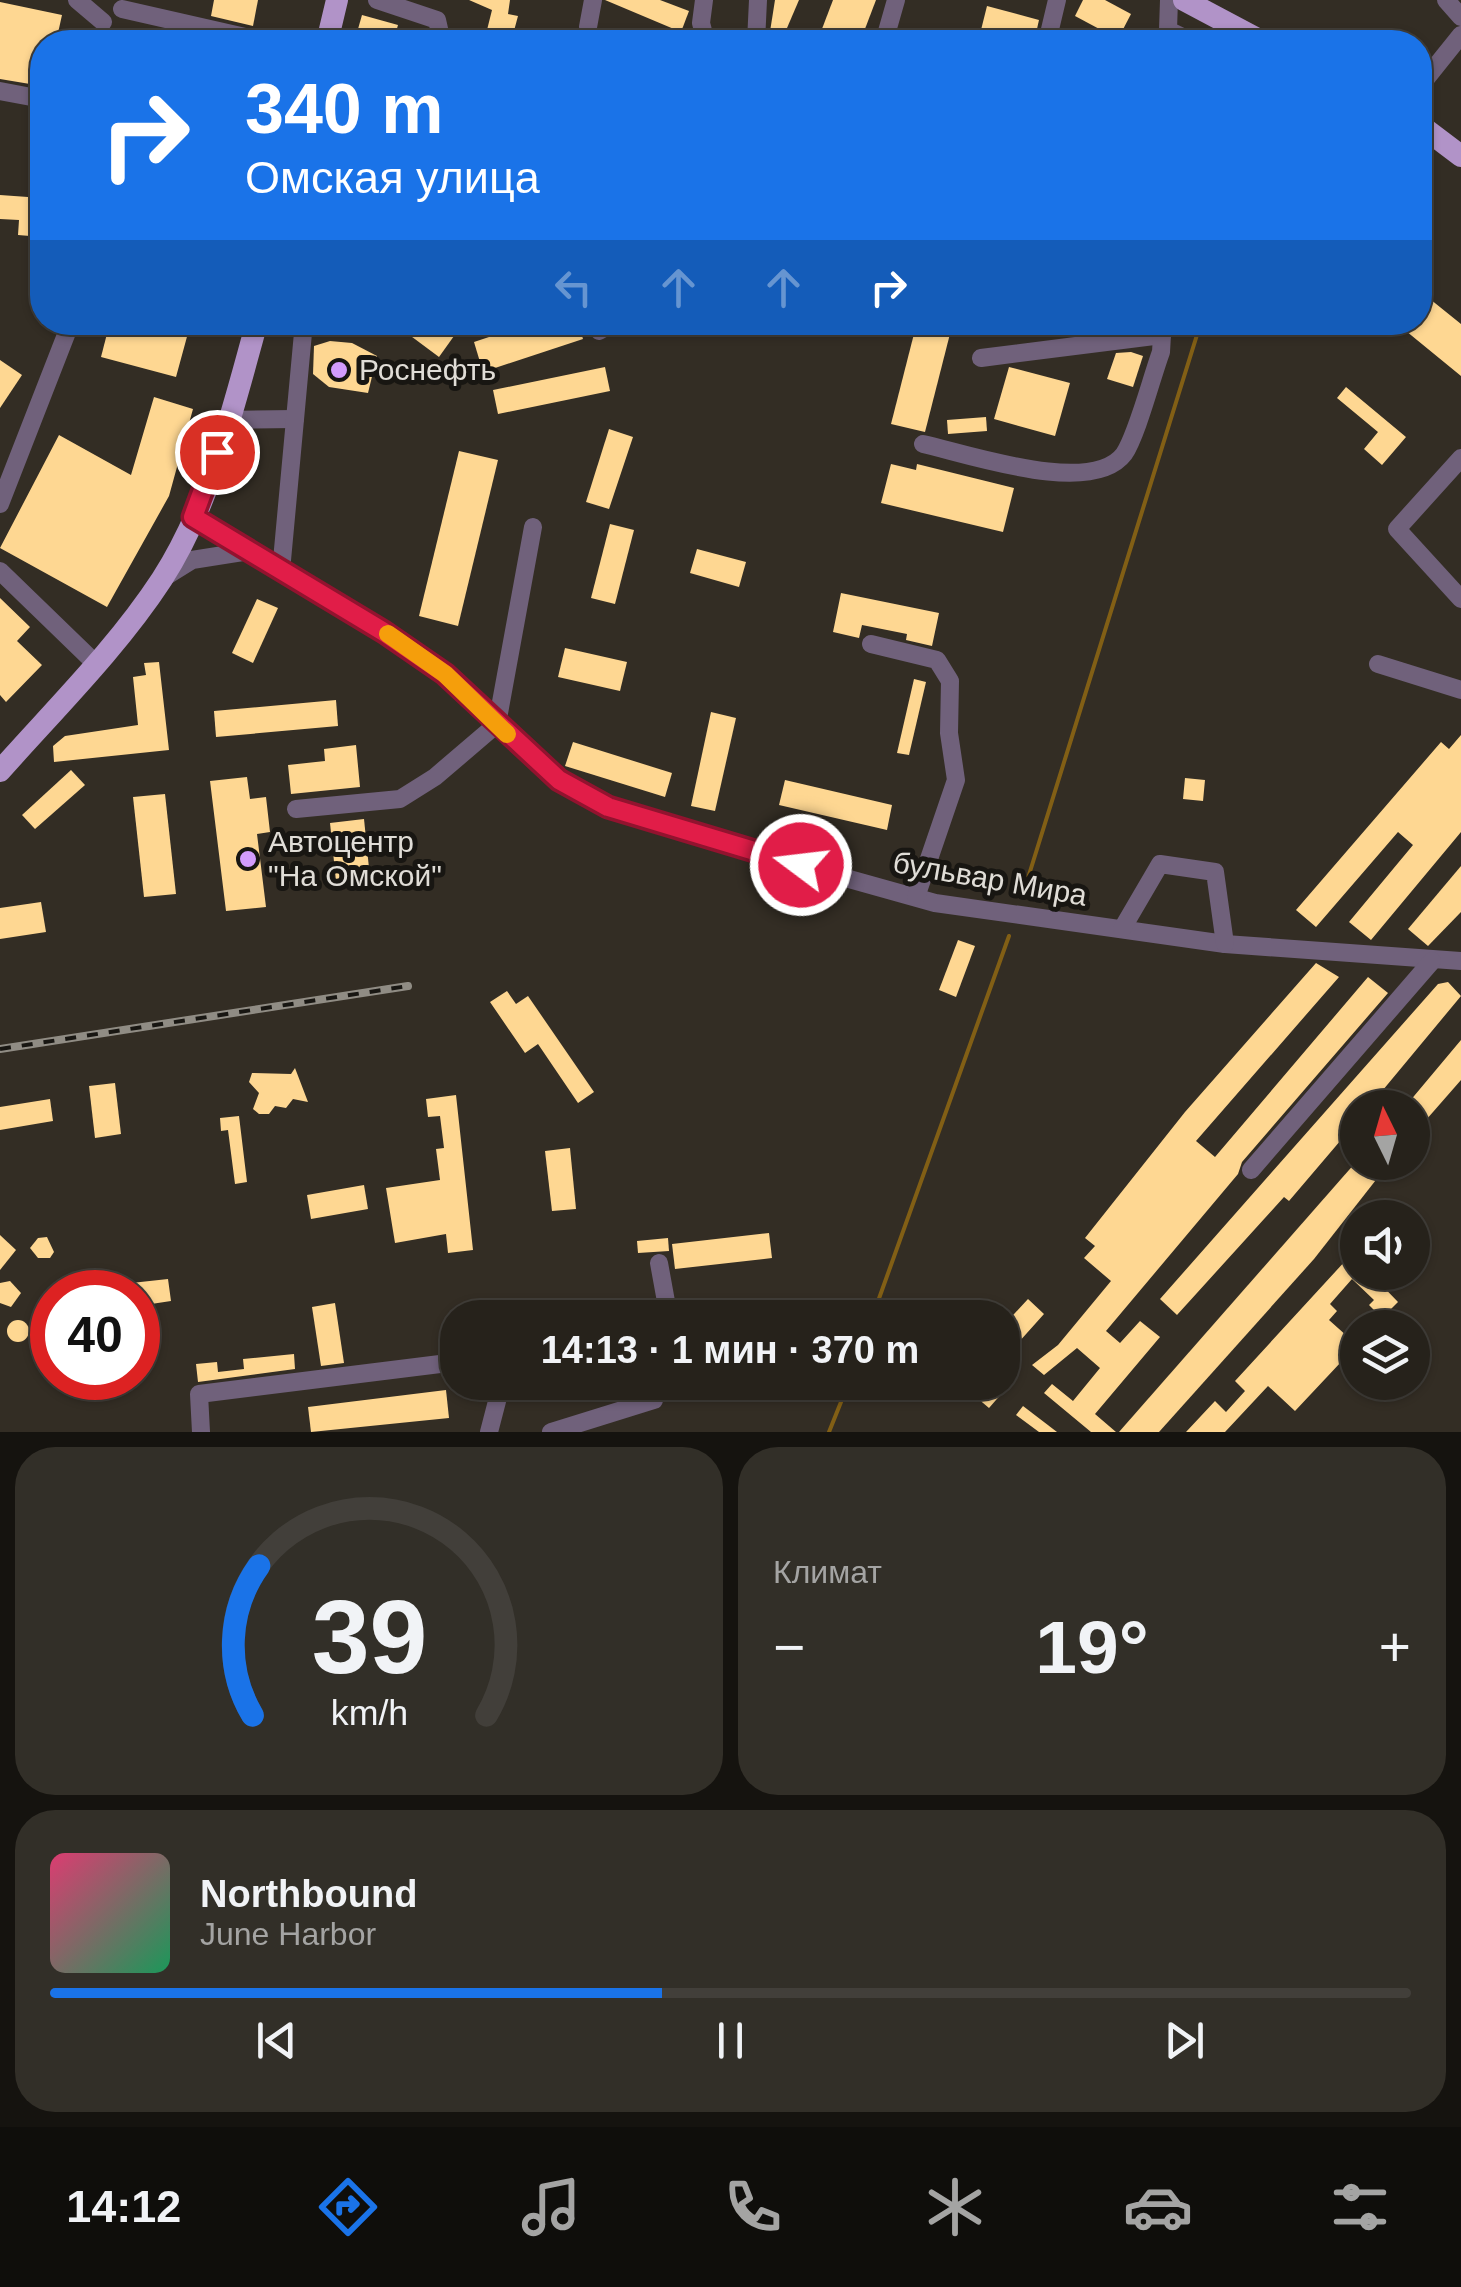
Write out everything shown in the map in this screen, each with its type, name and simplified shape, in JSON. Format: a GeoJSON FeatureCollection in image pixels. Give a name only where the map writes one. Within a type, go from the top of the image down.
{"type":"FeatureCollection","features":[{"type":"Feature","properties":{"kind":"main road"},"geometry":{"type":"LineString","coordinates":[[329,30],[337,0]]}},
{"type":"Feature","properties":{"kind":"main road"},"geometry":{"type":"LineString","coordinates":[[1184,0],[1233,30]]}},
{"type":"Feature","properties":{"kind":"main road"},"geometry":{"type":"LineString","coordinates":[[1432,134],[1461,156]]}},
{"type":"Feature","properties":{"kind":"main road"},"geometry":{"type":"LineString","coordinates":[[0,771],[95,663],[162,578],[193,517],[230,420],[254,335]]}},
{"type":"Feature","properties":{"kind":"street"},"geometry":{"type":"LineString","coordinates":[[77,0],[103,22]]}},
{"type":"Feature","properties":{"kind":"street"},"geometry":{"type":"LineString","coordinates":[[377,0],[438,20],[440,30]]}},
{"type":"Feature","properties":{"kind":"street"},"geometry":{"type":"LineString","coordinates":[[588,27],[593,0]]}},
{"type":"Feature","properties":{"kind":"street"},"geometry":{"type":"LineString","coordinates":[[703,30],[704,0]]}},
{"type":"Feature","properties":{"kind":"street"},"geometry":{"type":"LineString","coordinates":[[757,30],[758,0]]}},
{"type":"Feature","properties":{"kind":"street"},"geometry":{"type":"LineString","coordinates":[[887,30],[896,0]]}},
{"type":"Feature","properties":{"kind":"street"},"geometry":{"type":"LineString","coordinates":[[1049,30],[1057,0]]}},
{"type":"Feature","properties":{"kind":"street"},"geometry":{"type":"LineString","coordinates":[[1168,30],[1169,0]]}},
{"type":"Feature","properties":{"kind":"street"},"geometry":{"type":"LineString","coordinates":[[1446,0],[1461,17]]}},
{"type":"Feature","properties":{"kind":"street"},"geometry":{"type":"LineString","coordinates":[[122,9],[214,30]]}},
{"type":"Feature","properties":{"kind":"street"},"geometry":{"type":"LineString","coordinates":[[1432,71],[1461,36]]}},
{"type":"Feature","properties":{"kind":"street"},"geometry":{"type":"LineString","coordinates":[[0,91],[30,97]]}},
{"type":"Feature","properties":{"kind":"street"},"geometry":{"type":"LineString","coordinates":[[0,504],[66,335]]}},
{"type":"Feature","properties":{"kind":"street"},"geometry":{"type":"LineString","coordinates":[[282,571],[303,335]]}},
{"type":"Feature","properties":{"kind":"street"},"geometry":{"type":"LineString","coordinates":[[981,358],[1125,335]]}},
{"type":"Feature","properties":{"kind":"street"},"geometry":{"type":"LineString","coordinates":[[923,444],[1072,476],[1101,468],[1124,455],[1161,352],[1162,335]]}},
{"type":"Feature","properties":{"kind":"street"},"geometry":{"type":"LineString","coordinates":[[230,420],[295,419]]}},
{"type":"Feature","properties":{"kind":"street"},"geometry":{"type":"LineString","coordinates":[[1461,458],[1396,529],[1461,599]]}},
{"type":"Feature","properties":{"kind":"street","name":"бульвар Мира"},"geometry":{"type":"LineString","coordinates":[[193,517],[445,674],[559,780],[608,807],[685,834],[916,897],[1225,944],[1461,962]]}},
{"type":"Feature","properties":{"kind":"street"},"geometry":{"type":"LineString","coordinates":[[296,809],[400,799],[435,777],[497,724],[532,527]]}},
{"type":"Feature","properties":{"kind":"street"},"geometry":{"type":"LineString","coordinates":[[162,578],[192,560],[249,551]]}},
{"type":"Feature","properties":{"kind":"street"},"geometry":{"type":"LineString","coordinates":[[0,571],[95,663]]}},
{"type":"Feature","properties":{"kind":"street"},"geometry":{"type":"LineString","coordinates":[[871,644],[937,660],[950,680],[949,733],[956,780],[916,897]]}},
{"type":"Feature","properties":{"kind":"street"},"geometry":{"type":"LineString","coordinates":[[1378,664],[1461,690]]}},
{"type":"Feature","properties":{"kind":"street"},"geometry":{"type":"LineString","coordinates":[[1122,929],[1160,864],[1214,872],[1225,944]]}},
{"type":"Feature","properties":{"kind":"street"},"geometry":{"type":"LineString","coordinates":[[1251,1170],[1432,961]]}},
{"type":"Feature","properties":{"kind":"street"},"geometry":{"type":"LineString","coordinates":[[660,1263],[666,1300]]}},
{"type":"Feature","properties":{"kind":"street"},"geometry":{"type":"LineString","coordinates":[[200,1432],[199,1394],[440,1364]]}},
{"type":"Feature","properties":{"kind":"street"},"geometry":{"type":"LineString","coordinates":[[489,1432],[497,1400]]}},
{"type":"Feature","properties":{"kind":"street"},"geometry":{"type":"LineString","coordinates":[[550,1432],[654,1400]]}},
{"type":"Feature","properties":{"kind":"building"},"geometry":{"type":"Polygon","coordinates":[[[214,0],[258,0],[253,26],[211,16],[214,0]]]}},
{"type":"Feature","properties":{"kind":"building"},"geometry":{"type":"Polygon","coordinates":[[[469,0],[510,0],[508,14],[518,16],[514,30],[487,30],[492,10],[469,0]]]}},
{"type":"Feature","properties":{"kind":"building"},"geometry":{"type":"Polygon","coordinates":[[[605,0],[660,0],[689,11],[682,30],[605,0]]]}},
{"type":"Feature","properties":{"kind":"building"},"geometry":{"type":"Polygon","coordinates":[[[775,0],[799,0],[786,30],[770,30],[775,0]]]}},
{"type":"Feature","properties":{"kind":"building"},"geometry":{"type":"Polygon","coordinates":[[[833,0],[876,0],[865,30],[822,30],[833,0]]]}},
{"type":"Feature","properties":{"kind":"building"},"geometry":{"type":"Polygon","coordinates":[[[1083,0],[1105,0],[1131,14],[1123,30],[1101,30],[1075,16],[1083,0]]]}},
{"type":"Feature","properties":{"kind":"building"},"geometry":{"type":"Polygon","coordinates":[[[0,2],[62,15],[59,30],[30,30],[30,84],[0,79],[0,2]]]}},
{"type":"Feature","properties":{"kind":"building"},"geometry":{"type":"Polygon","coordinates":[[[987,6],[1039,20],[1037,30],[981,30],[987,6]]]}},
{"type":"Feature","properties":{"kind":"building"},"geometry":{"type":"Polygon","coordinates":[[[362,15],[398,25],[397,30],[358,29],[362,15]]]}},
{"type":"Feature","properties":{"kind":"building"},"geometry":{"type":"Polygon","coordinates":[[[0,195],[30,197],[30,236],[18,235],[19,220],[0,219],[0,195]]]}},
{"type":"Feature","properties":{"kind":"building"},"geometry":{"type":"Polygon","coordinates":[[[1432,301],[1461,324],[1461,376],[1411,335],[1432,335],[1432,301]]]}},
{"type":"Feature","properties":{"kind":"building"},"geometry":{"type":"Polygon","coordinates":[[[107,335],[187,335],[176,377],[101,357],[107,335]]]}},
{"type":"Feature","properties":{"kind":"building"},"geometry":{"type":"Polygon","coordinates":[[[409,335],[453,335],[439,357],[409,335]]]}},
{"type":"Feature","properties":{"kind":"building"},"geometry":{"type":"Polygon","coordinates":[[[495,335],[582,335],[583,339],[483,372],[474,342],[495,335]]]}},
{"type":"Feature","properties":{"kind":"building"},"geometry":{"type":"Polygon","coordinates":[[[914,335],[950,335],[925,432],[891,424],[914,335]]]}},
{"type":"Feature","properties":{"kind":"building"},"geometry":{"type":"Polygon","coordinates":[[[330,341],[352,343],[377,356],[368,393],[329,387],[313,374],[314,346],[330,341]]]}},
{"type":"Feature","properties":{"kind":"building"},"geometry":{"type":"Polygon","coordinates":[[[1116,353],[1143,356],[1133,387],[1107,379],[1116,353]]]}},
{"type":"Feature","properties":{"kind":"building"},"geometry":{"type":"Polygon","coordinates":[[[0,360],[22,375],[0,408],[0,360]]]}},
{"type":"Feature","properties":{"kind":"building"},"geometry":{"type":"Polygon","coordinates":[[[605,367],[610,391],[498,414],[493,390],[605,367]]]}},
{"type":"Feature","properties":{"kind":"building"},"geometry":{"type":"Polygon","coordinates":[[[1009,367],[1070,383],[1055,436],[994,419],[1009,367]]]}},
{"type":"Feature","properties":{"kind":"building"},"geometry":{"type":"Polygon","coordinates":[[[1346,387],[1406,437],[1382,465],[1364,449],[1378,432],[1337,398],[1346,387]]]}},
{"type":"Feature","properties":{"kind":"building"},"geometry":{"type":"Polygon","coordinates":[[[154,397],[193,409],[169,496],[107,607],[0,548],[59,435],[131,475],[154,397]]]}},
{"type":"Feature","properties":{"kind":"building"},"geometry":{"type":"Polygon","coordinates":[[[986,417],[987,431],[948,434],[947,420],[986,417]]]}},
{"type":"Feature","properties":{"kind":"building"},"geometry":{"type":"Polygon","coordinates":[[[609,429],[633,437],[609,509],[586,502],[609,429]]]}},
{"type":"Feature","properties":{"kind":"building"},"geometry":{"type":"Polygon","coordinates":[[[459,451],[498,460],[458,626],[419,616],[459,451]]]}},
{"type":"Feature","properties":{"kind":"building"},"geometry":{"type":"Polygon","coordinates":[[[891,464],[916,470],[917,464],[1014,488],[1003,532],[881,503],[891,464]]]}},
{"type":"Feature","properties":{"kind":"building"},"geometry":{"type":"Polygon","coordinates":[[[610,524],[634,530],[615,604],[591,598],[610,524]]]}},
{"type":"Feature","properties":{"kind":"building"},"geometry":{"type":"Polygon","coordinates":[[[697,549],[746,562],[739,587],[690,573],[697,549]]]}},
{"type":"Feature","properties":{"kind":"building"},"geometry":{"type":"Polygon","coordinates":[[[841,593],[939,613],[932,646],[906,640],[907,634],[862,625],[859,638],[833,632],[841,593]]]}},
{"type":"Feature","properties":{"kind":"building"},"geometry":{"type":"Polygon","coordinates":[[[0,598],[30,627],[17,641],[42,665],[6,702],[0,695],[0,598]]]}},
{"type":"Feature","properties":{"kind":"building"},"geometry":{"type":"Polygon","coordinates":[[[257,599],[278,608],[253,663],[232,653],[257,599]]]}},
{"type":"Feature","properties":{"kind":"building"},"geometry":{"type":"Polygon","coordinates":[[[565,648],[627,662],[620,691],[558,677],[565,648]]]}},
{"type":"Feature","properties":{"kind":"building"},"geometry":{"type":"Polygon","coordinates":[[[159,662],[169,750],[54,762],[53,746],[65,736],[138,725],[133,677],[146,675],[144,663],[159,662]]]}},
{"type":"Feature","properties":{"kind":"building"},"geometry":{"type":"Polygon","coordinates":[[[914,679],[926,682],[909,755],[897,753],[914,679]]]}},
{"type":"Feature","properties":{"kind":"building"},"geometry":{"type":"Polygon","coordinates":[[[336,700],[338,726],[216,737],[214,711],[336,700]]]}},
{"type":"Feature","properties":{"kind":"building"},"geometry":{"type":"Polygon","coordinates":[[[711,712],[736,718],[715,811],[691,806],[711,712]]]}},
{"type":"Feature","properties":{"kind":"building"},"geometry":{"type":"Polygon","coordinates":[[[1461,735],[1461,832],[1371,940],[1349,922],[1413,845],[1398,832],[1316,927],[1296,910],[1441,742],[1449,749],[1461,735]]]}},
{"type":"Feature","properties":{"kind":"building"},"geometry":{"type":"Polygon","coordinates":[[[573,742],[672,773],[665,797],[565,766],[573,742]]]}},
{"type":"Feature","properties":{"kind":"building"},"geometry":{"type":"Polygon","coordinates":[[[356,745],[360,787],[291,794],[288,765],[325,761],[324,749],[356,745]]]}},
{"type":"Feature","properties":{"kind":"building"},"geometry":{"type":"Polygon","coordinates":[[[71,770],[85,785],[35,829],[22,815],[71,770]]]}},
{"type":"Feature","properties":{"kind":"building"},"geometry":{"type":"Polygon","coordinates":[[[247,777],[250,799],[266,797],[270,832],[257,834],[266,907],[226,911],[210,781],[247,777]]]}},
{"type":"Feature","properties":{"kind":"building"},"geometry":{"type":"Polygon","coordinates":[[[1185,778],[1205,780],[1203,801],[1183,799],[1185,778]]]}},
{"type":"Feature","properties":{"kind":"building"},"geometry":{"type":"Polygon","coordinates":[[[785,780],[892,805],[887,830],[779,805],[785,780]]]}},
{"type":"Feature","properties":{"kind":"building"},"geometry":{"type":"Polygon","coordinates":[[[165,794],[176,894],[144,897],[133,797],[165,794]]]}},
{"type":"Feature","properties":{"kind":"building"},"geometry":{"type":"Polygon","coordinates":[[[364,819],[370,878],[336,881],[330,823],[364,819]]]}},
{"type":"Feature","properties":{"kind":"building"},"geometry":{"type":"Polygon","coordinates":[[[1461,866],[1461,912],[1428,946],[1408,929],[1461,866]]]}},
{"type":"Feature","properties":{"kind":"building"},"geometry":{"type":"Polygon","coordinates":[[[41,902],[46,932],[0,939],[0,908],[41,902]]]}},
{"type":"Feature","properties":{"kind":"building"},"geometry":{"type":"Polygon","coordinates":[[[958,940],[975,946],[956,997],[939,990],[958,940]]]}},
{"type":"Feature","properties":{"kind":"building"},"geometry":{"type":"Polygon","coordinates":[[[1316,963],[1339,977],[1196,1141],[1215,1157],[1368,977],[1388,993],[1242,1162],[1238,1174],[1106,1331],[1120,1343],[1140,1321],[1160,1337],[1095,1414],[1116,1432],[1091,1432],[1044,1393],[1052,1384],[1073,1401],[1100,1368],[1077,1348],[1044,1375],[1032,1365],[1058,1345],[1111,1281],[1084,1258],[1095,1246],[1085,1238],[1185,1112],[1316,963]]]}},
{"type":"Feature","properties":{"kind":"building"},"geometry":{"type":"Polygon","coordinates":[[[1448,982],[1461,996],[1383,1090],[1344,1090],[1438,984],[1448,982]]]}},
{"type":"Feature","properties":{"kind":"building"},"geometry":{"type":"Polygon","coordinates":[[[507,991],[516,1004],[528,996],[594,1092],[578,1103],[538,1044],[525,1053],[490,1002],[507,991]]]}},
{"type":"Feature","properties":{"kind":"building"},"geometry":{"type":"Polygon","coordinates":[[[1461,1040],[1461,1080],[1430,1115],[1430,1090],[1419,1090],[1461,1040]]]}},
{"type":"Feature","properties":{"kind":"building"},"geometry":{"type":"Polygon","coordinates":[[[295,1068],[308,1102],[293,1099],[286,1108],[275,1106],[269,1114],[253,1109],[259,1093],[249,1082],[252,1073],[291,1074],[295,1068]]]}},
{"type":"Feature","properties":{"kind":"building"},"geometry":{"type":"Polygon","coordinates":[[[115,1083],[121,1134],[95,1138],[89,1086],[115,1083]]]}},
{"type":"Feature","properties":{"kind":"building"},"geometry":{"type":"Polygon","coordinates":[[[456,1095],[473,1250],[448,1253],[446,1234],[395,1243],[386,1188],[440,1180],[436,1149],[444,1148],[440,1116],[428,1117],[426,1099],[456,1095]]]}},
{"type":"Feature","properties":{"kind":"building"},"geometry":{"type":"Polygon","coordinates":[[[1340,1095],[1340,1141],[1289,1201],[1284,1197],[1177,1315],[1160,1299],[1340,1095]]]}},
{"type":"Feature","properties":{"kind":"building"},"geometry":{"type":"Polygon","coordinates":[[[50,1099],[53,1121],[0,1130],[0,1107],[50,1099]]]}},
{"type":"Feature","properties":{"kind":"building"},"geometry":{"type":"Polygon","coordinates":[[[239,1116],[247,1182],[235,1184],[228,1130],[221,1131],[220,1118],[239,1116]]]}},
{"type":"Feature","properties":{"kind":"building"},"geometry":{"type":"Polygon","coordinates":[[[570,1148],[576,1209],[552,1211],[545,1151],[570,1148]]]}},
{"type":"Feature","properties":{"kind":"building"},"geometry":{"type":"Polygon","coordinates":[[[1340,1180],[1376,1180],[1360,1200],[1340,1200],[1340,1226],[1159,1432],[1119,1432],[1340,1180]]]}},
{"type":"Feature","properties":{"kind":"building"},"geometry":{"type":"Polygon","coordinates":[[[364,1185],[368,1209],[311,1219],[307,1195],[364,1185]]]}},
{"type":"Feature","properties":{"kind":"building"},"geometry":{"type":"Polygon","coordinates":[[[769,1233],[772,1258],[675,1269],[672,1244],[769,1233]]]}},
{"type":"Feature","properties":{"kind":"building"},"geometry":{"type":"Polygon","coordinates":[[[0,1235],[16,1250],[0,1270],[0,1235]]]}},
{"type":"Feature","properties":{"kind":"building"},"geometry":{"type":"Polygon","coordinates":[[[47,1237],[54,1252],[50,1258],[38,1258],[30,1248],[38,1238],[47,1237]]]}},
{"type":"Feature","properties":{"kind":"building"},"geometry":{"type":"Polygon","coordinates":[[[668,1238],[669,1251],[638,1253],[637,1241],[668,1238]]]}},
{"type":"Feature","properties":{"kind":"building"},"geometry":{"type":"Polygon","coordinates":[[[1340,1267],[1342,1290],[1330,1304],[1337,1311],[1329,1320],[1340,1330],[1340,1363],[1295,1411],[1268,1386],[1225,1432],[1186,1432],[1215,1401],[1226,1412],[1245,1391],[1235,1381],[1340,1267]]]}},
{"type":"Feature","properties":{"kind":"building"},"geometry":{"type":"Polygon","coordinates":[[[168,1279],[171,1301],[160,1303],[160,1280],[168,1279]]]}},
{"type":"Feature","properties":{"kind":"building"},"geometry":{"type":"Polygon","coordinates":[[[10,1281],[21,1293],[11,1307],[0,1303],[0,1283],[10,1281]]]}},
{"type":"Feature","properties":{"kind":"building"},"geometry":{"type":"Polygon","coordinates":[[[1364,1290],[1386,1290],[1398,1302],[1390,1310],[1374,1310],[1369,1305],[1374,1300],[1364,1290]]]}},
{"type":"Feature","properties":{"kind":"building"},"geometry":{"type":"Polygon","coordinates":[[[1028,1299],[1044,1314],[1020,1341],[1020,1308],[1028,1299]]]}},
{"type":"Feature","properties":{"kind":"building"},"geometry":{"type":"Polygon","coordinates":[[[335,1303],[344,1363],[321,1366],[312,1307],[335,1303]]]}},
{"type":"Feature","properties":{"kind":"building"},"geometry":{"type":"Polygon","coordinates":[[[18,1320],[26,1323],[26,1339],[18,1342],[10,1339],[7,1331],[10,1323],[18,1320]]]}},
{"type":"Feature","properties":{"kind":"building"},"geometry":{"type":"Polygon","coordinates":[[[294,1354],[295,1369],[198,1382],[196,1364],[217,1362],[218,1372],[244,1369],[243,1359],[294,1354]]]}},
{"type":"Feature","properties":{"kind":"building"},"geometry":{"type":"Polygon","coordinates":[[[440,1391],[440,1400],[447,1400],[449,1418],[311,1432],[308,1407],[440,1391]]]}},
{"type":"Feature","properties":{"kind":"building"},"geometry":{"type":"Polygon","coordinates":[[[979,1400],[996,1400],[989,1408],[979,1400]]]}},
{"type":"Feature","properties":{"kind":"building"},"geometry":{"type":"Polygon","coordinates":[[[1023,1406],[1057,1432],[1039,1432],[1016,1415],[1023,1406]]]}},
{"type":"Feature","properties":{"kind":"waterway"},"geometry":{"type":"LineString","coordinates":[[1028,878],[1197,335]]}},
{"type":"Feature","properties":{"kind":"waterway"},"geometry":{"type":"LineString","coordinates":[[878,1300],[1009,936]]}},
{"type":"Feature","properties":{"kind":"waterway"},"geometry":{"type":"LineString","coordinates":[[829,1432],[842,1400]]}},
{"type":"Feature","properties":{"kind":"railway"},"geometry":{"type":"LineString","coordinates":[[0,1049],[408,986]]}},
{"type":"Feature","properties":{"kind":"slow traffic"},"geometry":{"type":"LineString","coordinates":[[388,634],[445,674],[507,734]]}},
{"type":"Feature","properties":{"kind":"place","name":"Роснефть"},"geometry":{"type":"Point","coordinates":[339,370]}},
{"type":"Feature","properties":{"kind":"place","name":"Автоцентр \"На Омской\""},"geometry":{"type":"Point","coordinates":[248,859]}},
{"type":"Feature","properties":{"kind":"route"},"geometry":{"type":"LineString","coordinates":[[217,452],[193,517],[384,632],[445,674],[559,780],[608,807],[685,834],[801,865]]}}]}
